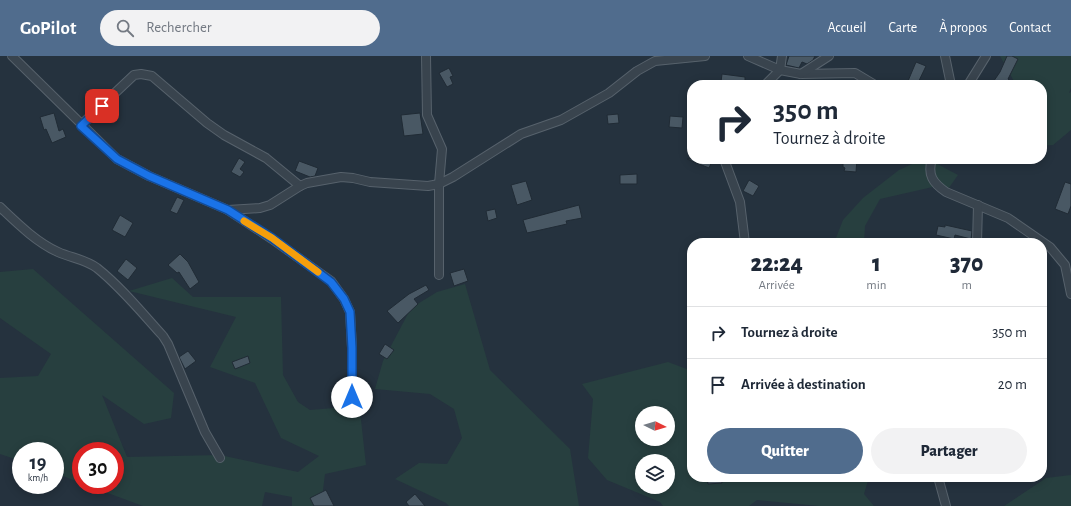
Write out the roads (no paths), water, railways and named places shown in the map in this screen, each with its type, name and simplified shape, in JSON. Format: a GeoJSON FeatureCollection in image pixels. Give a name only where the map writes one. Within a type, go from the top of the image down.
{"type":"FeatureCollection","features":[{"type":"Feature","properties":{"kind":"street"},"geometry":{"type":"LineString","coordinates":[[12,56],[81,126],[117,159],[149,176],[228,210],[272,238],[331,282],[344,299],[350,312],[352,397]]}},
{"type":"Feature","properties":{"kind":"street"},"geometry":{"type":"LineString","coordinates":[[426,56],[427,115],[442,149],[439,184],[439,275]]}},
{"type":"Feature","properties":{"kind":"street"},"geometry":{"type":"LineString","coordinates":[[228,210],[260,208],[270,205],[307,183],[341,177],[370,182],[428,186],[439,184],[453,177],[521,134],[560,120],[609,93],[637,71],[655,61],[705,56]]}},
{"type":"Feature","properties":{"kind":"street"},"geometry":{"type":"LineString","coordinates":[[748,56],[780,70],[801,74],[855,73],[867,80]]}},
{"type":"Feature","properties":{"kind":"street"},"geometry":{"type":"LineString","coordinates":[[769,80],[780,70],[782,56]]}},
{"type":"Feature","properties":{"kind":"street"},"geometry":{"type":"LineString","coordinates":[[801,74],[829,56]]}},
{"type":"Feature","properties":{"kind":"street"},"geometry":{"type":"LineString","coordinates":[[945,56],[950,80]]}},
{"type":"Feature","properties":{"kind":"street"},"geometry":{"type":"LineString","coordinates":[[971,80],[986,56]]}},
{"type":"Feature","properties":{"kind":"street"},"geometry":{"type":"LineString","coordinates":[[81,126],[134,75],[141,74],[152,76],[207,123],[266,158],[300,186]]}},
{"type":"Feature","properties":{"kind":"street"},"geometry":{"type":"LineString","coordinates":[[726,164],[740,202],[745,238]]}},
{"type":"Feature","properties":{"kind":"street"},"geometry":{"type":"LineString","coordinates":[[931,164],[930,169],[932,178],[937,186],[946,192],[1008,218],[1037,238]]}},
{"type":"Feature","properties":{"kind":"street"},"geometry":{"type":"LineString","coordinates":[[977,238],[978,205]]}},
{"type":"Feature","properties":{"kind":"street"},"geometry":{"type":"LineString","coordinates":[[0,206],[22,227],[49,247],[58,252],[87,261],[97,268],[123,293],[163,336],[168,344],[205,432],[220,458]]}},
{"type":"Feature","properties":{"kind":"street"},"geometry":{"type":"LineString","coordinates":[[1047,245],[1064,266],[1071,294]]}},
{"type":"Feature","properties":{"kind":"street"},"geometry":{"type":"LineString","coordinates":[[939,482],[946,506]]}}]}
